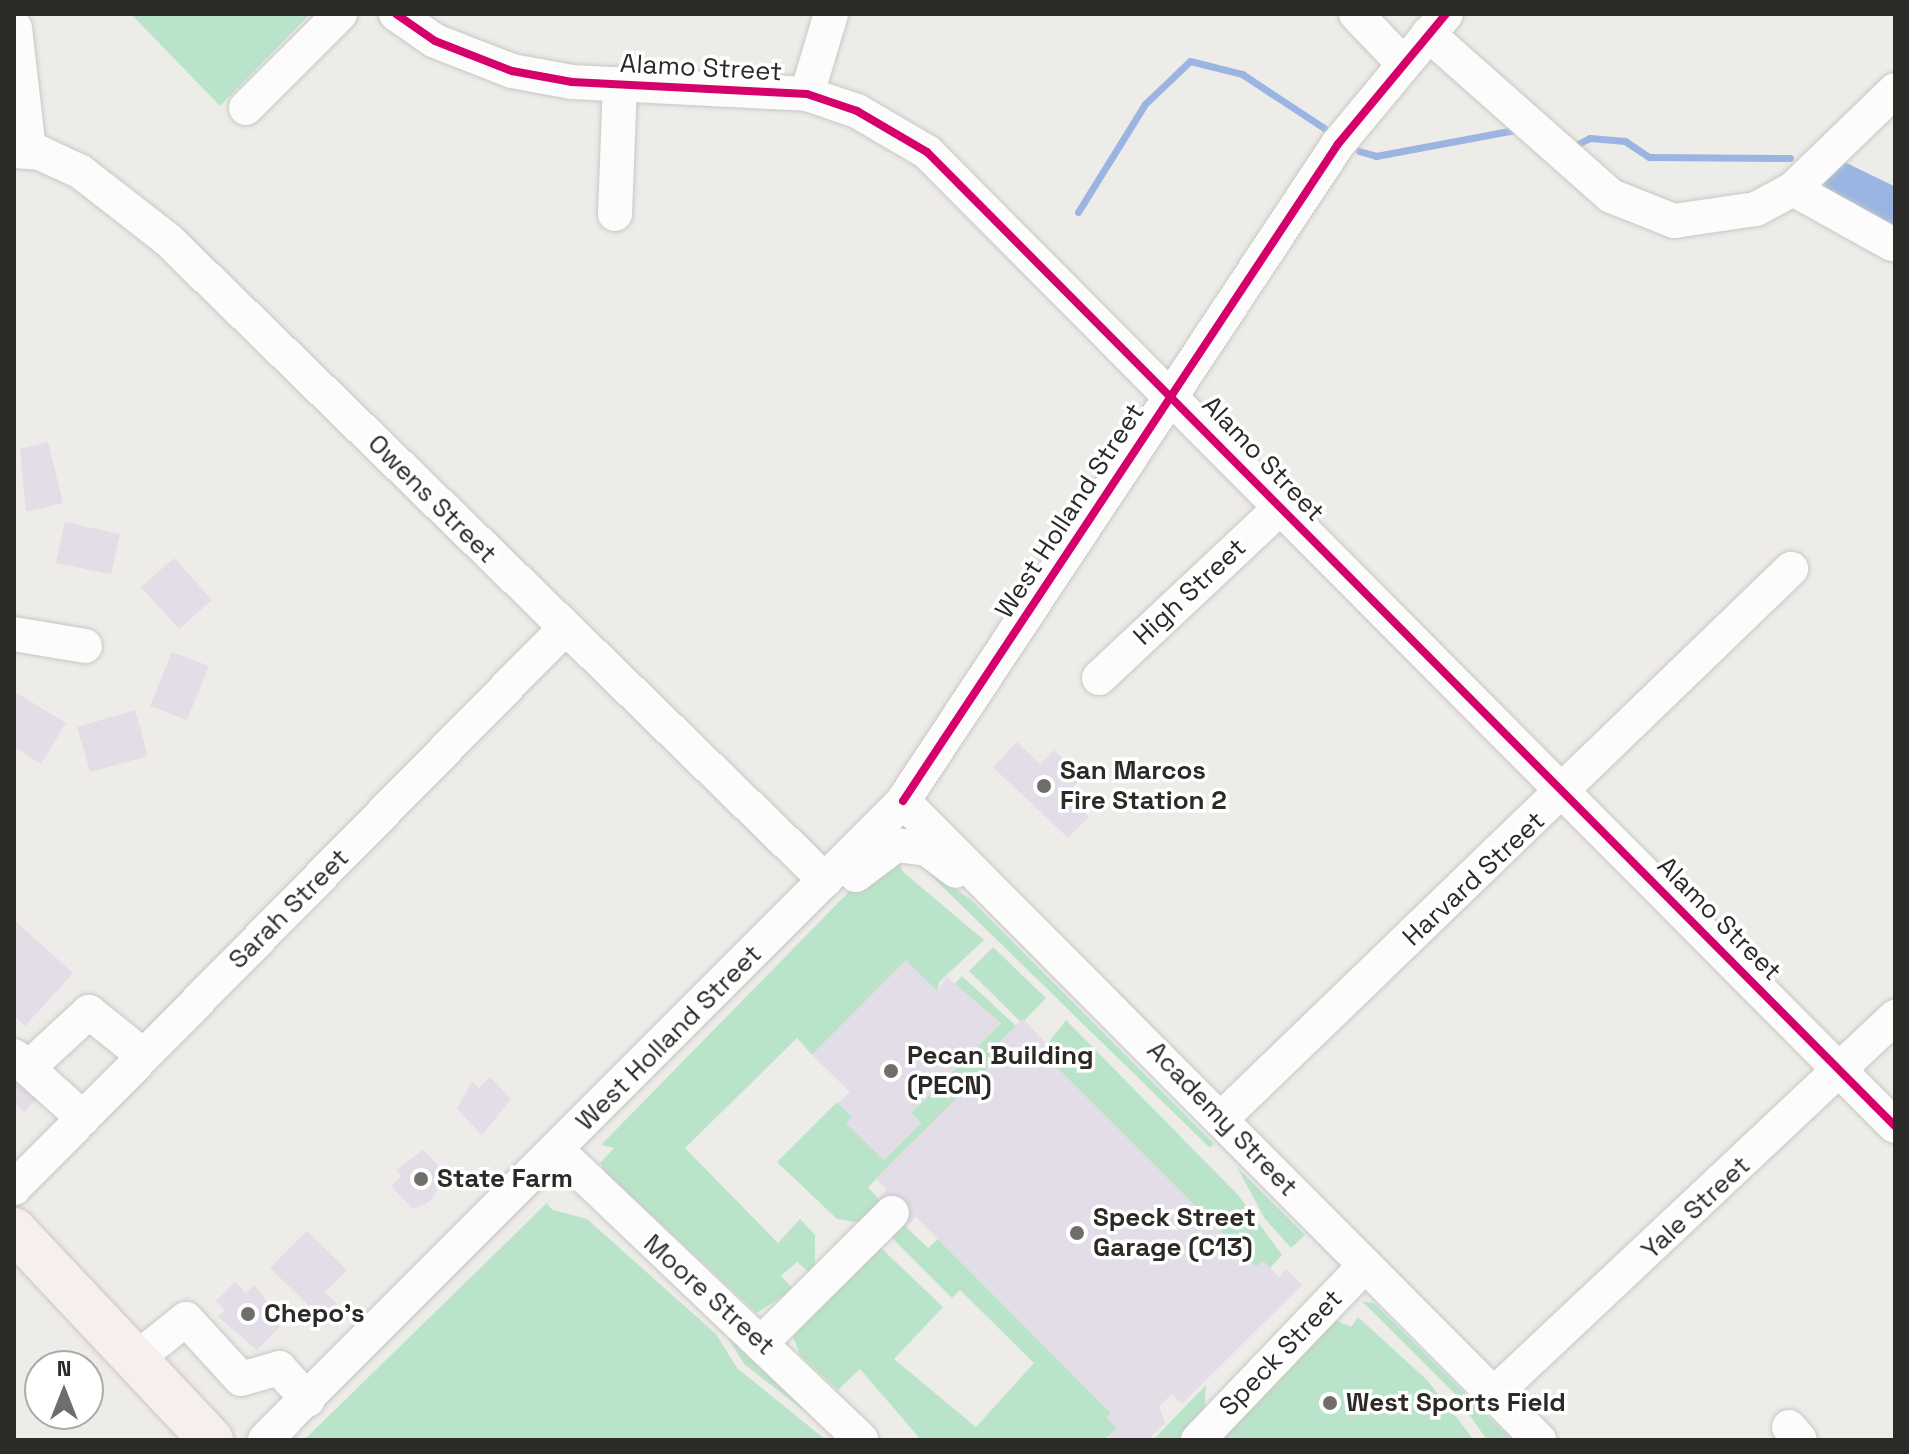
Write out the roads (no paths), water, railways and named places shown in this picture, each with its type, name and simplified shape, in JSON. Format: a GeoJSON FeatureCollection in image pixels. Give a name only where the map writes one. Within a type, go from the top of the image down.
{"type":"FeatureCollection","features":[{"type":"Feature","properties":{"kind":"main road"},"geometry":{"type":"LineString","coordinates":[[14,1230],[211,1440]]}},
{"type":"Feature","properties":{"kind":"street"},"geometry":{"type":"LineString","coordinates":[[246,108],[340,14]]}},
{"type":"Feature","properties":{"kind":"street","name":"Alamo Street"},"geometry":{"type":"LineString","coordinates":[[396,14],[435,41],[512,71],[620,84],[807,94],[857,111],[927,152],[1171,393],[1895,1126]]}},
{"type":"Feature","properties":{"kind":"street"},"geometry":{"type":"LineString","coordinates":[[807,94],[831,14]]}},
{"type":"Feature","properties":{"kind":"street"},"geometry":{"type":"LineString","coordinates":[[1356,14],[1402,62]]}},
{"type":"Feature","properties":{"kind":"street"},"geometry":{"type":"LineString","coordinates":[[1437,24],[1595,184],[1643,214],[1708,220],[1756,209],[1793,189],[1895,90]]}},
{"type":"Feature","properties":{"kind":"street","name":"West Holland Street"},"geometry":{"type":"LineString","coordinates":[[265,1440],[903,801],[1338,144],[1402,62],[1437,24]]}},
{"type":"Feature","properties":{"kind":"street"},"geometry":{"type":"LineString","coordinates":[[15,28],[21,150]]}},
{"type":"Feature","properties":{"kind":"street","name":"Alamo Street"},"geometry":{"type":"LineString","coordinates":[[615,214],[620,84]]}},
{"type":"Feature","properties":{"kind":"street","name":"Owens Street"},"geometry":{"type":"LineString","coordinates":[[21,150],[81,172],[167,239],[564,629],[819,887]]}},
{"type":"Feature","properties":{"kind":"street"},"geometry":{"type":"LineString","coordinates":[[1793,189],[1892,244]]}},
{"type":"Feature","properties":{"kind":"street","name":"High Street"},"geometry":{"type":"LineString","coordinates":[[1099,678],[1281,507]]}},
{"type":"Feature","properties":{"kind":"street","name":"Harvard Street"},"geometry":{"type":"LineString","coordinates":[[1222,1118],[1566,792],[1791,569]]}},
{"type":"Feature","properties":{"kind":"street","name":"Sarah Street"},"geometry":{"type":"LineString","coordinates":[[14,1188],[564,629]]}},
{"type":"Feature","properties":{"kind":"street"},"geometry":{"type":"LineString","coordinates":[[14,634],[85,646]]}},
{"type":"Feature","properties":{"kind":"street","name":"Academy Street"},"geometry":{"type":"LineString","coordinates":[[903,801],[1222,1118],[1539,1440]]}},
{"type":"Feature","properties":{"kind":"street"},"geometry":{"type":"LineString","coordinates":[[819,887],[849,882],[875,854],[896,845],[927,849],[955,871],[978,874]]}},
{"type":"Feature","properties":{"kind":"street"},"geometry":{"type":"LineString","coordinates":[[83,1118],[21,1062],[89,1012],[144,1056]]}},
{"type":"Feature","properties":{"kind":"street","name":"Yale Street"},"geometry":{"type":"LineString","coordinates":[[1493,1395],[1843,1072],[1895,1017]]}},
{"type":"Feature","properties":{"kind":"street","name":"Moore Street"},"geometry":{"type":"LineString","coordinates":[[557,1150],[762,1342],[861,1440]]}},
{"type":"Feature","properties":{"kind":"street"},"geometry":{"type":"LineString","coordinates":[[762,1342],[892,1213]]}},
{"type":"Feature","properties":{"kind":"street","name":"Speck Street"},"geometry":{"type":"LineString","coordinates":[[1198,1440],[1365,1265]]}},
{"type":"Feature","properties":{"kind":"street"},"geometry":{"type":"LineString","coordinates":[[136,1359],[186,1319],[241,1379],[279,1368],[308,1400]]}},
{"type":"Feature","properties":{"kind":"waterway"},"geometry":{"type":"LineString","coordinates":[[1078,212],[1145,104],[1190,61],[1242,74],[1324,128]]}},
{"type":"Feature","properties":{"kind":"waterway"},"geometry":{"type":"LineString","coordinates":[[1359,151],[1376,156],[1515,130]]}},
{"type":"Feature","properties":{"kind":"waterway"},"geometry":{"type":"LineString","coordinates":[[1578,144],[1590,138],[1625,141],[1649,157],[1790,158]]}},
{"type":"Feature","properties":{"kind":"waterway"},"geometry":{"type":"LineString","coordinates":[[1823,175],[1895,210]]}},
{"type":"Feature","properties":{"kind":"place","name":"San Marcos Fire Station 2"},"geometry":{"type":"Point","coordinates":[1044,786]}},
{"type":"Feature","properties":{"kind":"place","name":"Pecan Building (PECN)"},"geometry":{"type":"Point","coordinates":[891,1071]}},
{"type":"Feature","properties":{"kind":"place","name":"State Farm"},"geometry":{"type":"Point","coordinates":[421,1179]}},
{"type":"Feature","properties":{"kind":"place","name":"Speck Street Garage (C13)"},"geometry":{"type":"Point","coordinates":[1077,1233]}},
{"type":"Feature","properties":{"kind":"place","name":"Chepo's"},"geometry":{"type":"Point","coordinates":[248,1314]}},
{"type":"Feature","properties":{"kind":"place","name":"West Sports Field"},"geometry":{"type":"Point","coordinates":[1330,1403]}}]}
